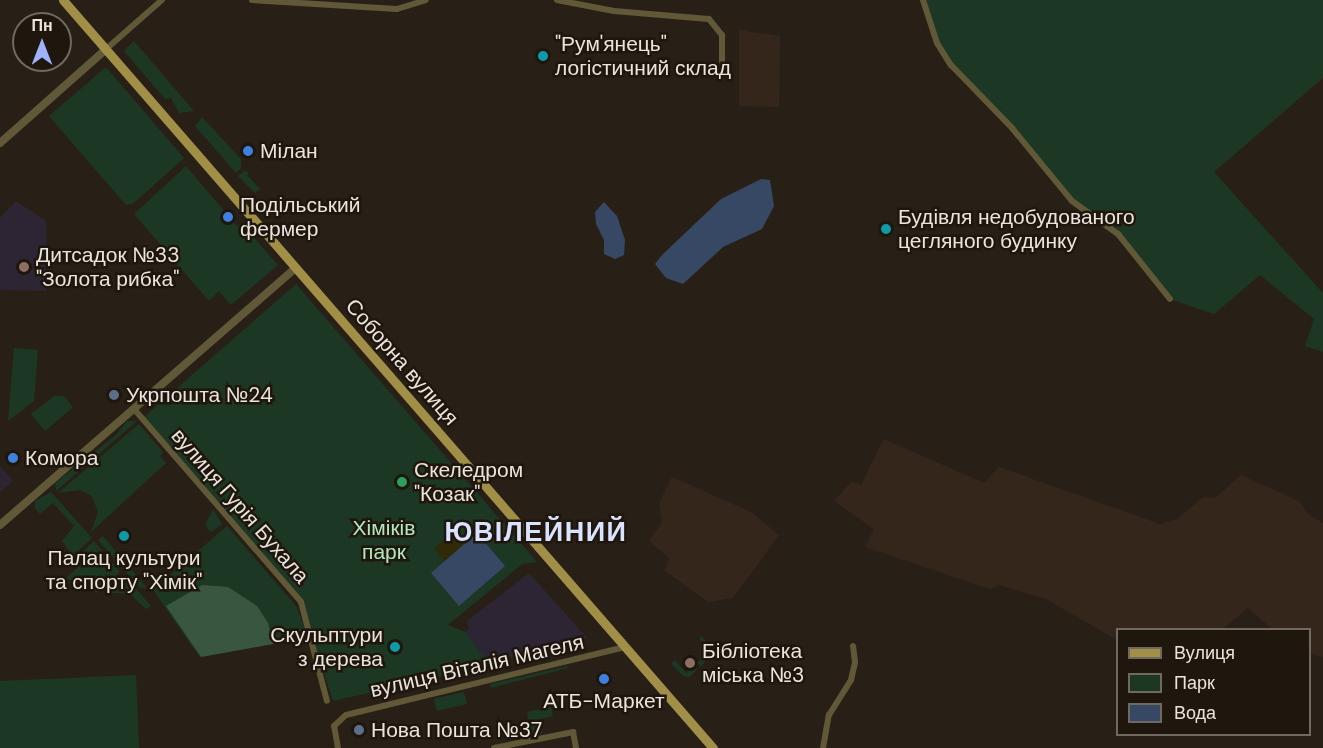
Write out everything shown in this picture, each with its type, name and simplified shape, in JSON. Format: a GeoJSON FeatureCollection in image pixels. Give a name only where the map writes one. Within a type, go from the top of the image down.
{"type":"FeatureCollection","features":[{"type":"Feature","properties":{"kind":"main road","name":"Соборна вулиця"},"geometry":{"type":"LineString","coordinates":[[63,0],[713,748]]}},
{"type":"Feature","properties":{"kind":"street"},"geometry":{"type":"LineString","coordinates":[[0,143],[162,0]]}},
{"type":"Feature","properties":{"kind":"street"},"geometry":{"type":"LineString","coordinates":[[252,0],[397,9],[426,0]]}},
{"type":"Feature","properties":{"kind":"street"},"geometry":{"type":"LineString","coordinates":[[557,0],[614,11],[709,19],[722,35],[723,62]]}},
{"type":"Feature","properties":{"kind":"street"},"geometry":{"type":"LineString","coordinates":[[923,0],[937,43],[951,65],[1012,128],[1072,201],[1118,234],[1170,299]]}},
{"type":"Feature","properties":{"kind":"street"},"geometry":{"type":"LineString","coordinates":[[0,525],[296,268]]}},
{"type":"Feature","properties":{"kind":"street","name":"вулиця Гурія Бухала"},"geometry":{"type":"LineString","coordinates":[[134,409],[297,595],[308,618],[327,701]]}},
{"type":"Feature","properties":{"kind":"street"},"geometry":{"type":"LineString","coordinates":[[823,748],[829,715],[851,680],[855,662],[853,646]]}},
{"type":"Feature","properties":{"kind":"street","name":"вулиця Віталія Магеля"},"geometry":{"type":"LineString","coordinates":[[338,748],[334,726],[339,719],[416,696],[625,647]]}},
{"type":"Feature","properties":{"kind":"street"},"geometry":{"type":"LineString","coordinates":[[494,748],[573,732],[576,748]]}},
{"type":"Feature","properties":{"kind":"shaded area"},"geometry":{"type":"Polygon","coordinates":[[[739,30],[780,36],[779,107],[739,106],[739,30]]]}},
{"type":"Feature","properties":{"kind":"shaded area","name":"Дитсадок №33 \"Золота рибка\""},"geometry":{"type":"Polygon","coordinates":[[[16,201],[46,221],[47,291],[0,290],[0,218],[16,201]]]}},
{"type":"Feature","properties":{"kind":"shaded area"},"geometry":{"type":"Polygon","coordinates":[[[884,439],[984,483],[999,467],[1160,524],[1177,519],[1203,497],[1215,498],[1241,475],[1299,501],[1308,514],[1323,523],[1323,657],[1311,653],[1311,628],[1271,628],[1248,608],[1224,628],[1116,628],[1116,639],[1046,599],[999,585],[990,589],[865,547],[874,529],[834,501],[852,481],[861,485],[884,439]]]}},
{"type":"Feature","properties":{"kind":"shaded area"},"geometry":{"type":"Polygon","coordinates":[[[0,466],[13,481],[0,492],[0,466]]]}},
{"type":"Feature","properties":{"kind":"shaded area"},"geometry":{"type":"Polygon","coordinates":[[[672,477],[751,512],[779,535],[733,598],[708,602],[665,571],[669,558],[649,541],[662,522],[659,503],[672,477]]]}},
{"type":"Feature","properties":{"kind":"shaded area"},"geometry":{"type":"Polygon","coordinates":[[[529,573],[587,638],[511,658],[508,653],[498,657],[494,652],[485,659],[465,632],[469,629],[467,621],[529,573]]]}},
{"type":"Feature","properties":{"kind":"green space"},"geometry":{"type":"Polygon","coordinates":[[[923,0],[1323,0],[1323,78],[1214,172],[1323,293],[1323,352],[1305,346],[1314,319],[1260,275],[1214,314],[1170,299],[1118,234],[1072,201],[1012,128],[976,94],[937,43],[923,0]]]}},
{"type":"Feature","properties":{"kind":"green space"},"geometry":{"type":"Polygon","coordinates":[[[134,41],[194,111],[179,113],[171,98],[165,99],[124,51],[134,41]]]}},
{"type":"Feature","properties":{"kind":"green space"},"geometry":{"type":"Polygon","coordinates":[[[106,67],[184,158],[134,203],[126,205],[49,116],[106,67]]]}},
{"type":"Feature","properties":{"kind":"green space"},"geometry":{"type":"Polygon","coordinates":[[[202,117],[241,159],[241,168],[236,173],[195,126],[202,117]]]}},
{"type":"Feature","properties":{"kind":"green space"},"geometry":{"type":"Polygon","coordinates":[[[186,166],[237,226],[242,224],[278,265],[231,305],[219,291],[209,301],[134,214],[186,166]]]}},
{"type":"Feature","properties":{"kind":"green space"},"geometry":{"type":"Polygon","coordinates":[[[244,171],[249,172],[247,175],[260,189],[255,193],[238,176],[244,171]]]}},
{"type":"Feature","properties":{"kind":"green space","name":"Хіміків парк"},"geometry":{"type":"Polygon","coordinates":[[[296,284],[537,562],[522,564],[448,625],[465,632],[490,665],[333,701],[301,602],[143,418],[296,284]]]}},
{"type":"Feature","properties":{"kind":"green space"},"geometry":{"type":"Polygon","coordinates":[[[14,348],[38,350],[34,401],[8,421],[14,348]]]}},
{"type":"Feature","properties":{"kind":"green space"},"geometry":{"type":"Polygon","coordinates":[[[54,396],[64,396],[73,407],[45,431],[31,414],[54,396]]]}},
{"type":"Feature","properties":{"kind":"green space"},"geometry":{"type":"Polygon","coordinates":[[[127,421],[137,421],[56,491],[55,483],[116,435],[127,421]]]}},
{"type":"Feature","properties":{"kind":"green space"},"geometry":{"type":"Polygon","coordinates":[[[139,424],[163,452],[160,456],[166,463],[91,532],[98,512],[92,496],[80,490],[58,493],[139,424]]]}},
{"type":"Feature","properties":{"kind":"green space"},"geometry":{"type":"Polygon","coordinates":[[[51,492],[92,538],[73,556],[62,541],[74,526],[53,503],[40,514],[35,508],[35,501],[51,492]]]}},
{"type":"Feature","properties":{"kind":"green space"},"geometry":{"type":"Polygon","coordinates":[[[213,509],[222,524],[211,532],[205,525],[213,509]]]}},
{"type":"Feature","properties":{"kind":"green space"},"geometry":{"type":"Polygon","coordinates":[[[227,526],[297,607],[308,638],[201,657],[192,646],[153,590],[227,526]]]}},
{"type":"Feature","properties":{"kind":"green space"},"geometry":{"type":"Polygon","coordinates":[[[103,536],[147,588],[140,588],[98,540],[103,536]]]}},
{"type":"Feature","properties":{"kind":"green space"},"geometry":{"type":"Polygon","coordinates":[[[94,541],[120,572],[97,593],[66,578],[81,565],[75,559],[94,541]]]}},
{"type":"Feature","properties":{"kind":"green space"},"geometry":{"type":"Polygon","coordinates":[[[125,577],[151,606],[146,609],[130,594],[112,593],[112,586],[125,577]]]}},
{"type":"Feature","properties":{"kind":"green space"},"geometry":{"type":"Polygon","coordinates":[[[202,585],[228,587],[257,606],[268,623],[273,644],[201,657],[166,606],[202,585]]]}},
{"type":"Feature","properties":{"kind":"green space"},"geometry":{"type":"Polygon","coordinates":[[[702,636],[714,652],[701,666],[697,663],[710,651],[699,639],[702,636]]]}},
{"type":"Feature","properties":{"kind":"green space"},"geometry":{"type":"Polygon","coordinates":[[[675,660],[686,673],[693,666],[697,670],[689,677],[683,676],[671,663],[675,660]]]}},
{"type":"Feature","properties":{"kind":"green space"},"geometry":{"type":"Polygon","coordinates":[[[567,666],[568,668],[491,688],[490,684],[567,666]]]}},
{"type":"Feature","properties":{"kind":"green space"},"geometry":{"type":"Polygon","coordinates":[[[136,675],[139,748],[0,748],[0,681],[136,675]]]}},
{"type":"Feature","properties":{"kind":"green space"},"geometry":{"type":"Polygon","coordinates":[[[464,692],[467,704],[437,711],[434,699],[464,692]]]}},
{"type":"Feature","properties":{"kind":"green space"},"geometry":{"type":"Polygon","coordinates":[[[551,707],[553,716],[529,722],[527,712],[551,707]]]}},
{"type":"Feature","properties":{"kind":"green space"},"geometry":{"type":"Polygon","coordinates":[[[540,721],[542,733],[521,737],[519,726],[540,721]]]}},
{"type":"Feature","properties":{"kind":"sand"},"geometry":{"type":"Polygon","coordinates":[[[454,531],[465,543],[445,561],[434,549],[454,531]]]}},
{"type":"Feature","properties":{"kind":"water"},"geometry":{"type":"Polygon","coordinates":[[[761,179],[770,180],[774,206],[762,229],[723,247],[683,284],[666,278],[655,264],[662,255],[721,199],[761,179]]]}},
{"type":"Feature","properties":{"kind":"water"},"geometry":{"type":"Polygon","coordinates":[[[604,202],[617,216],[625,240],[624,255],[615,259],[604,254],[604,240],[596,224],[595,212],[604,202]]]}},
{"type":"Feature","properties":{"kind":"water"},"geometry":{"type":"Polygon","coordinates":[[[477,533],[505,566],[459,606],[431,573],[477,533]]]}},
{"type":"Feature","properties":{"kind":"place","name":"\"Рум'янець\" логістичний склад"},"geometry":{"type":"Point","coordinates":[543,56]}},
{"type":"Feature","properties":{"kind":"place","name":"Мілан"},"geometry":{"type":"Point","coordinates":[248,151]}},
{"type":"Feature","properties":{"kind":"place","name":"Подільський фермер"},"geometry":{"type":"Point","coordinates":[228,217]}},
{"type":"Feature","properties":{"kind":"place","name":"Будівля недобудованого цегляного будинку"},"geometry":{"type":"Point","coordinates":[886,229]}},
{"type":"Feature","properties":{"kind":"place","name":"Дитсадок №33 \"Золота рибка\""},"geometry":{"type":"Point","coordinates":[24,267]}},
{"type":"Feature","properties":{"kind":"place","name":"Укрпошта №24"},"geometry":{"type":"Point","coordinates":[114,395]}},
{"type":"Feature","properties":{"kind":"place","name":"Комора"},"geometry":{"type":"Point","coordinates":[13,458]}},
{"type":"Feature","properties":{"kind":"place","name":"Скеледром \"Козак\""},"geometry":{"type":"Point","coordinates":[402,482]}},
{"type":"Feature","properties":{"kind":"place","name":"Палац культури та спорту \"Хімік\""},"geometry":{"type":"Point","coordinates":[124,536]}},
{"type":"Feature","properties":{"kind":"place","name":"Скульптури з дерева"},"geometry":{"type":"Point","coordinates":[395,647]}},
{"type":"Feature","properties":{"kind":"place","name":"Бібліотека міська №3"},"geometry":{"type":"Point","coordinates":[690,663]}},
{"type":"Feature","properties":{"kind":"place","name":"АТБ-Маркет"},"geometry":{"type":"Point","coordinates":[604,679]}},
{"type":"Feature","properties":{"kind":"place","name":"Нова Пошта №37"},"geometry":{"type":"Point","coordinates":[359,730]}},
{"type":"Feature","properties":{"kind":"district","name":"ЮВІЛЕЙНИЙ"},"geometry":{"type":"Point","coordinates":[536,532]}}]}
